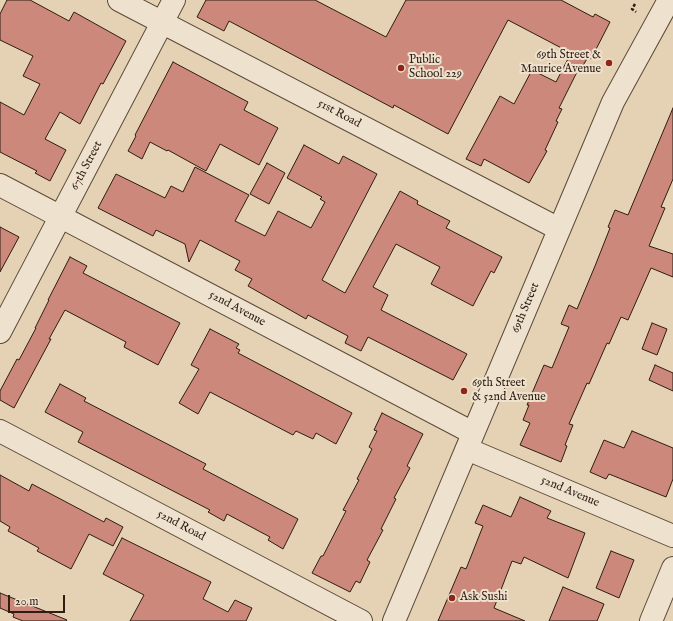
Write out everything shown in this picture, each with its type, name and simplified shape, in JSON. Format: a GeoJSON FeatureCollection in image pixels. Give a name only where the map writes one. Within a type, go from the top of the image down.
{"type":"FeatureCollection","features":[{"type":"Feature","properties":{"kind":"street","name":"51st Road"},"geometry":{"type":"LineString","coordinates":[[120,0],[559,229]]}},
{"type":"Feature","properties":{"kind":"street","name":"67th Street"},"geometry":{"type":"LineString","coordinates":[[0,332],[174,0]]}},
{"type":"Feature","properties":{"kind":"street","name":"69th Street"},"geometry":{"type":"LineString","coordinates":[[394,621],[654,6]]}},
{"type":"Feature","properties":{"kind":"street","name":"52nd Avenue"},"geometry":{"type":"LineString","coordinates":[[0,185],[470,441],[673,536]]}},
{"type":"Feature","properties":{"kind":"street","name":"52nd Road"},"geometry":{"type":"LineString","coordinates":[[0,431],[361,621]]}},
{"type":"Feature","properties":{"kind":"street"},"geometry":{"type":"LineString","coordinates":[[651,621],[673,568]]}},
{"type":"Feature","properties":{"kind":"building"},"geometry":{"type":"Polygon","coordinates":[[[7,0],[30,0],[69,21],[74,12],[126,41],[103,84],[101,83],[80,124],[60,112],[45,139],[66,150],[50,181],[35,173],[37,171],[0,152],[0,102],[24,115],[40,84],[23,76],[33,56],[0,40],[0,14],[7,0]]]}},
{"type":"Feature","properties":{"kind":"building","name":"Public School 229"},"geometry":{"type":"Polygon","coordinates":[[[206,0],[315,0],[386,37],[406,0],[561,0],[593,17],[595,14],[610,22],[591,59],[588,57],[581,69],[579,68],[559,108],[562,109],[556,121],[558,122],[545,150],[547,151],[529,183],[484,159],[481,166],[466,159],[500,96],[514,104],[532,70],[556,82],[571,53],[508,20],[448,134],[394,105],[393,108],[229,21],[224,31],[197,17],[206,0]]]}},
{"type":"Feature","properties":{"kind":"building"},"geometry":{"type":"Polygon","coordinates":[[[173,62],[248,102],[244,110],[278,128],[259,165],[220,144],[206,171],[150,142],[142,159],[128,151],[173,62]]]}},
{"type":"Feature","properties":{"kind":"building"},"geometry":{"type":"Polygon","coordinates":[[[673,108],[673,179],[661,207],[665,208],[649,246],[673,254],[673,277],[651,268],[628,320],[621,317],[609,344],[607,343],[589,384],[587,383],[569,424],[573,425],[565,445],[567,446],[561,462],[520,445],[530,423],[523,420],[529,405],[527,405],[544,365],[552,368],[569,327],[561,324],[569,305],[577,309],[610,228],[608,227],[615,210],[628,215],[673,108]]]}},
{"type":"Feature","properties":{"kind":"building"},"geometry":{"type":"Polygon","coordinates":[[[304,145],[339,164],[343,156],[377,174],[322,280],[345,293],[400,191],[418,201],[417,204],[450,221],[446,228],[502,257],[494,273],[491,271],[473,306],[431,284],[440,267],[396,244],[373,287],[388,295],[381,310],[467,354],[453,380],[368,337],[361,351],[345,343],[348,336],[308,315],[306,319],[248,286],[252,279],[235,270],[240,261],[200,240],[189,262],[185,244],[156,230],[153,236],[98,208],[116,174],[165,198],[171,186],[183,192],[195,167],[249,195],[235,221],[265,236],[278,211],[311,228],[325,202],[320,199],[322,197],[287,178],[304,145]]]}},
{"type":"Feature","properties":{"kind":"building"},"geometry":{"type":"Polygon","coordinates":[[[267,163],[285,173],[269,204],[250,194],[267,163]]]}},
{"type":"Feature","properties":{"kind":"building"},"geometry":{"type":"Polygon","coordinates":[[[0,227],[19,237],[0,272],[0,227]]]}},
{"type":"Feature","properties":{"kind":"building"},"geometry":{"type":"Polygon","coordinates":[[[70,257],[87,266],[83,273],[180,323],[158,365],[124,347],[126,342],[65,310],[14,408],[0,400],[0,391],[36,328],[48,300],[70,257]]]}},
{"type":"Feature","properties":{"kind":"building"},"geometry":{"type":"Polygon","coordinates":[[[652,323],[667,329],[657,355],[642,349],[652,323]]]}},
{"type":"Feature","properties":{"kind":"building"},"geometry":{"type":"Polygon","coordinates":[[[210,329],[239,344],[236,348],[240,350],[238,353],[352,413],[336,444],[316,433],[313,439],[296,431],[293,435],[210,392],[198,414],[179,403],[199,369],[191,365],[210,329]]]}},
{"type":"Feature","properties":{"kind":"building"},"geometry":{"type":"Polygon","coordinates":[[[655,365],[673,373],[673,391],[649,380],[655,365]]]}},
{"type":"Feature","properties":{"kind":"building"},"geometry":{"type":"Polygon","coordinates":[[[60,384],[86,398],[84,401],[206,464],[203,469],[298,519],[283,549],[268,540],[270,537],[227,514],[224,521],[208,512],[210,510],[78,442],[83,432],[45,412],[60,384]]]}},
{"type":"Feature","properties":{"kind":"building"},"geometry":{"type":"Polygon","coordinates":[[[382,413],[423,434],[407,466],[410,468],[394,498],[396,499],[381,529],[383,530],[367,560],[370,562],[360,583],[356,581],[350,592],[312,573],[321,556],[323,556],[346,511],[343,510],[359,480],[357,479],[372,449],[369,447],[377,431],[374,430],[382,413]]]}},
{"type":"Feature","properties":{"kind":"building"},"geometry":{"type":"Polygon","coordinates":[[[632,431],[673,448],[673,479],[666,497],[609,474],[606,479],[590,472],[604,440],[624,448],[632,431]]]}},
{"type":"Feature","properties":{"kind":"building"},"geometry":{"type":"Polygon","coordinates":[[[0,475],[29,491],[32,484],[104,522],[106,518],[123,527],[113,546],[89,534],[71,569],[37,551],[39,548],[8,531],[10,527],[0,521],[0,475]]]}},
{"type":"Feature","properties":{"kind":"building"},"geometry":{"type":"Polygon","coordinates":[[[520,497],[551,511],[547,518],[585,533],[568,578],[524,557],[521,564],[512,561],[494,608],[525,621],[438,621],[461,567],[466,569],[483,526],[475,523],[483,505],[511,517],[520,497]]]}},
{"type":"Feature","properties":{"kind":"building"},"geometry":{"type":"Polygon","coordinates":[[[122,538],[211,582],[203,599],[228,612],[235,600],[252,608],[246,621],[130,621],[144,595],[103,574],[122,538]]]}},
{"type":"Feature","properties":{"kind":"building"},"geometry":{"type":"Polygon","coordinates":[[[611,551],[634,560],[619,598],[596,588],[611,551]]]}},
{"type":"Feature","properties":{"kind":"building"},"geometry":{"type":"Polygon","coordinates":[[[563,587],[604,604],[597,621],[549,621],[563,587]]]}},
{"type":"Feature","properties":{"kind":"building"},"geometry":{"type":"Polygon","coordinates":[[[0,593],[67,620],[23,621],[13,617],[14,614],[0,608],[0,593]]]}},
{"type":"Feature","properties":{"kind":"place","name":"69th Street & Maurice Avenue"},"geometry":{"type":"Point","coordinates":[609,63]}},
{"type":"Feature","properties":{"kind":"place","name":"Public School 229"},"geometry":{"type":"Point","coordinates":[401,68]}},
{"type":"Feature","properties":{"kind":"place","name":"69th Street & 52nd Avenue"},"geometry":{"type":"Point","coordinates":[464,391]}},
{"type":"Feature","properties":{"kind":"place","name":"Ask Sushi"},"geometry":{"type":"Point","coordinates":[452,598]}}]}
